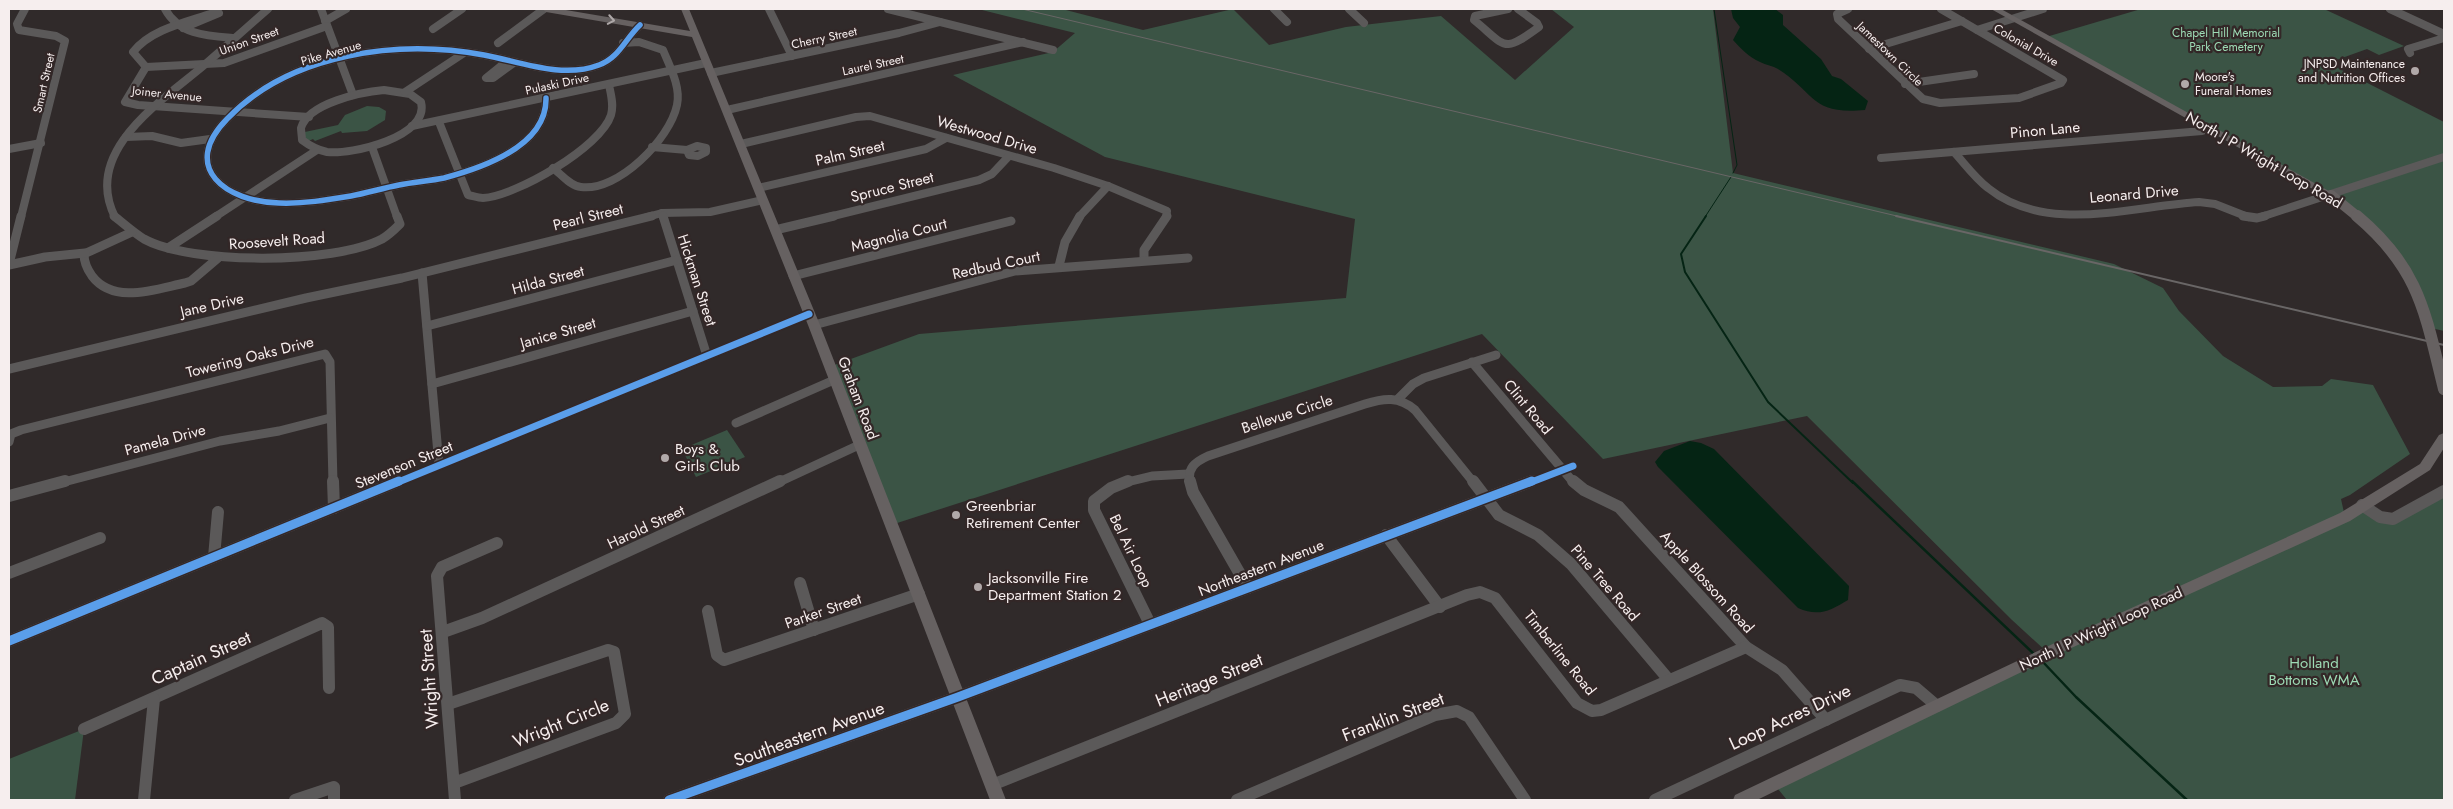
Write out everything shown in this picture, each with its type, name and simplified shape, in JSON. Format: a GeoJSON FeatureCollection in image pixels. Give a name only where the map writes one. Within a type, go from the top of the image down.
{"type":"FeatureCollection","features":[{"type":"Feature","properties":{"kind":"main road"},"geometry":{"type":"LineString","coordinates":[[545,9],[695,35]]}},
{"type":"Feature","properties":{"kind":"main road","name":"Graham Road"},"geometry":{"type":"LineString","coordinates":[[685,9],[811,319],[998,800]]}},
{"type":"Feature","properties":{"kind":"main road","name":"North J P Wright Loop Road"},"geometry":{"type":"LineString","coordinates":[[1996,9],[2331,194],[2379,234],[2404,265],[2417,292],[2444,390]]}},
{"type":"Feature","properties":{"kind":"main road","name":"North J P Wright Loop Road"},"geometry":{"type":"LineString","coordinates":[[1741,800],[1937,706],[2345,517],[2425,467],[2444,438]]}},
{"type":"Feature","properties":{"kind":"street","name":"Smart Street"},"geometry":{"type":"LineString","coordinates":[[9,265],[65,41],[58,36],[29,34],[19,30],[18,24],[25,9]]}},
{"type":"Feature","properties":{"kind":"street"},"geometry":{"type":"LineString","coordinates":[[165,9],[170,18],[182,27],[197,33],[234,38]]}},
{"type":"Feature","properties":{"kind":"street","name":"Roosevelt Road"},"geometry":{"type":"LineString","coordinates":[[268,9],[157,106],[126,138],[112,160],[106,183],[106,193],[111,210],[132,232],[144,239],[191,255],[218,258],[270,259],[337,251],[383,239],[396,230],[400,224],[372,147]]}},
{"type":"Feature","properties":{"kind":"street"},"geometry":{"type":"LineString","coordinates":[[321,9],[353,95]]}},
{"type":"Feature","properties":{"kind":"street","name":"Union Street"},"geometry":{"type":"LineString","coordinates":[[146,67],[224,63],[326,24],[346,9]]}},
{"type":"Feature","properties":{"kind":"street"},"geometry":{"type":"LineString","coordinates":[[433,29],[462,9]]}},
{"type":"Feature","properties":{"kind":"street"},"geometry":{"type":"LineString","coordinates":[[498,43],[545,9]]}},
{"type":"Feature","properties":{"kind":"street"},"geometry":{"type":"LineString","coordinates":[[769,9],[792,56]]}},
{"type":"Feature","properties":{"kind":"street"},"geometry":{"type":"LineString","coordinates":[[888,9],[1052,50]]}},
{"type":"Feature","properties":{"kind":"street"},"geometry":{"type":"LineString","coordinates":[[1274,9],[1287,22]]}},
{"type":"Feature","properties":{"kind":"street"},"geometry":{"type":"LineString","coordinates":[[1349,9],[1364,23]]}},
{"type":"Feature","properties":{"kind":"street"},"geometry":{"type":"LineString","coordinates":[[1508,9],[1475,16],[1474,20],[1505,45],[1515,45],[1539,27],[1537,23],[1518,9]]}},
{"type":"Feature","properties":{"kind":"street","name":"Jamestown Circle"},"geometry":{"type":"LineString","coordinates":[[1848,9],[1837,14],[1838,19],[1923,99],[1940,103],[2018,98],[2061,83],[2063,80]]}},
{"type":"Feature","properties":{"kind":"street","name":"Colonial Drive"},"geometry":{"type":"LineString","coordinates":[[1941,9],[2063,80]]}},
{"type":"Feature","properties":{"kind":"street","name":"Colonial Drive"},"geometry":{"type":"LineString","coordinates":[[1977,30],[2043,9]]}},
{"type":"Feature","properties":{"kind":"street"},"geometry":{"type":"LineString","coordinates":[[2390,9],[2444,34]]}},
{"type":"Feature","properties":{"kind":"street"},"geometry":{"type":"LineString","coordinates":[[1870,50],[1962,21]]}},
{"type":"Feature","properties":{"kind":"street","name":"Cherry Street"},"geometry":{"type":"LineString","coordinates":[[709,68],[792,56],[899,33],[940,22]]}},
{"type":"Feature","properties":{"kind":"street","name":"Pike Avenue"},"geometry":{"type":"LineString","coordinates":[[210,139],[219,125],[254,96],[282,80],[340,60],[375,52],[408,49],[464,53],[560,71],[580,70],[612,58],[620,51],[623,43],[640,25]]}},
{"type":"Feature","properties":{"kind":"street","name":"Joiner Avenue"},"geometry":{"type":"LineString","coordinates":[[182,27],[145,40],[134,50],[134,55],[146,67],[124,100],[128,104],[309,117]]}},
{"type":"Feature","properties":{"kind":"street"},"geometry":{"type":"LineString","coordinates":[[2410,53],[2408,49],[2444,38]]}},
{"type":"Feature","properties":{"kind":"street"},"geometry":{"type":"LineString","coordinates":[[553,168],[578,186],[599,187],[620,178],[666,131],[678,104],[676,90],[663,50],[638,42],[623,43]]}},
{"type":"Feature","properties":{"kind":"street","name":"Laurel Street"},"geometry":{"type":"LineString","coordinates":[[727,110],[1023,42]]}},
{"type":"Feature","properties":{"kind":"street"},"geometry":{"type":"LineString","coordinates":[[405,92],[464,53]]}},
{"type":"Feature","properties":{"kind":"street","name":"Pulaski Drive"},"geometry":{"type":"LineString","coordinates":[[412,126],[439,122],[670,71],[709,68]]}},
{"type":"Feature","properties":{"kind":"street"},"geometry":{"type":"LineString","coordinates":[[1905,84],[1974,74]]}},
{"type":"Feature","properties":{"kind":"street"},"geometry":{"type":"LineString","coordinates":[[439,122],[468,195],[482,199],[502,195],[553,168],[589,145],[606,126],[612,108],[609,85]]}},
{"type":"Feature","properties":{"kind":"street"},"geometry":{"type":"LineString","coordinates":[[384,90],[405,92],[417,97],[422,105],[421,115],[412,126],[398,136],[372,147],[338,152],[317,150],[306,144],[301,137],[302,128],[309,117],[331,103],[353,95],[384,90]]}},
{"type":"Feature","properties":{"kind":"street"},"geometry":{"type":"LineString","coordinates":[[126,138],[152,136],[181,143],[210,139],[206,153],[210,173],[222,186],[246,197],[278,202],[309,203],[338,200],[460,172],[505,154],[530,137],[540,126],[545,116],[546,98]]}},
{"type":"Feature","properties":{"kind":"street","name":"Westwood Drive"},"geometry":{"type":"LineString","coordinates":[[741,144],[864,116],[1054,168],[1108,186],[1167,211],[1167,216],[1144,250],[1144,259]]}},
{"type":"Feature","properties":{"kind":"street","name":"Pinon Lane"},"geometry":{"type":"LineString","coordinates":[[1881,158],[2202,131],[2210,128]]}},
{"type":"Feature","properties":{"kind":"street","name":"Palm Street"},"geometry":{"type":"LineString","coordinates":[[760,194],[926,149],[946,138]]}},
{"type":"Feature","properties":{"kind":"street"},"geometry":{"type":"LineString","coordinates":[[9,150],[40,143]]}},
{"type":"Feature","properties":{"kind":"street"},"geometry":{"type":"LineString","coordinates":[[652,147],[688,150]]}},
{"type":"Feature","properties":{"kind":"street"},"geometry":{"type":"LineString","coordinates":[[168,248],[317,150]]}},
{"type":"Feature","properties":{"kind":"street","name":"Leonard Drive"},"geometry":{"type":"LineString","coordinates":[[1954,152],[1981,183],[1994,194],[2019,206],[2051,213],[2093,212],[2200,202],[2220,205],[2247,217],[2257,218],[2331,194]]}},
{"type":"Feature","properties":{"kind":"street","name":"Spruce Street"},"geometry":{"type":"LineString","coordinates":[[775,230],[979,180],[992,174],[1009,156]]}},
{"type":"Feature","properties":{"kind":"street"},"geometry":{"type":"LineString","coordinates":[[2331,194],[2444,157]]}},
{"type":"Feature","properties":{"kind":"street"},"geometry":{"type":"LineString","coordinates":[[1059,266],[1062,247],[1067,236],[1092,201],[1108,186]]}},
{"type":"Feature","properties":{"kind":"street","name":"Pearl Street"},"geometry":{"type":"LineString","coordinates":[[422,273],[662,213],[710,212],[760,194]]}},
{"type":"Feature","properties":{"kind":"street","name":"Hickman Street"},"geometry":{"type":"LineString","coordinates":[[662,213],[707,356]]}},
{"type":"Feature","properties":{"kind":"street","name":"Magnolia Court"},"geometry":{"type":"LineString","coordinates":[[793,276],[1011,221]]}},
{"type":"Feature","properties":{"kind":"street"},"geometry":{"type":"LineString","coordinates":[[9,265],[45,257],[85,253],[132,232]]}},
{"type":"Feature","properties":{"kind":"street"},"geometry":{"type":"LineString","coordinates":[[85,253],[84,261],[92,278],[108,289],[123,293],[190,281],[218,258]]}},
{"type":"Feature","properties":{"kind":"street","name":"Redbud Court"},"geometry":{"type":"LineString","coordinates":[[811,319],[1015,271],[1144,259],[1188,258]]}},
{"type":"Feature","properties":{"kind":"street","name":"Hilda Street"},"geometry":{"type":"LineString","coordinates":[[427,326],[676,260]]}},
{"type":"Feature","properties":{"kind":"street"},"geometry":{"type":"LineString","coordinates":[[422,273],[439,465]]}},
{"type":"Feature","properties":{"kind":"street","name":"Jane Drive"},"geometry":{"type":"LineString","coordinates":[[9,369],[306,298],[422,273]]}},
{"type":"Feature","properties":{"kind":"street","name":"Janice Street"},"geometry":{"type":"LineString","coordinates":[[432,384],[693,311]]}},
{"type":"Feature","properties":{"kind":"street","name":"Stevenson Street"},"geometry":{"type":"LineString","coordinates":[[9,641],[707,356],[811,319]]}},
{"type":"Feature","properties":{"kind":"street","name":"Towering Oaks Drive"},"geometry":{"type":"LineString","coordinates":[[9,442],[11,434],[31,427],[322,354],[327,355],[330,362],[330,418],[334,508]]}},
{"type":"Feature","properties":{"kind":"street"},"geometry":{"type":"LineString","coordinates":[[1485,499],[1422,417],[1410,405],[1398,399],[1413,384],[1424,378],[1496,355]]}},
{"type":"Feature","properties":{"kind":"street","name":"Clint Road"},"geometry":{"type":"LineString","coordinates":[[1472,362],[1562,470]]}},
{"type":"Feature","properties":{"kind":"street"},"geometry":{"type":"LineString","coordinates":[[736,423],[834,380]]}},
{"type":"Feature","properties":{"kind":"street","name":"Bellevue Circle"},"geometry":{"type":"LineString","coordinates":[[1188,474],[1195,463],[1208,456],[1384,398],[1398,399]]}},
{"type":"Feature","properties":{"kind":"street","name":"Pamela Drive"},"geometry":{"type":"LineString","coordinates":[[9,496],[220,441],[279,431],[330,418]]}},
{"type":"Feature","properties":{"kind":"street","name":"Harold Street"},"geometry":{"type":"LineString","coordinates":[[443,632],[482,618],[859,445]]}},
{"type":"Feature","properties":{"kind":"street","name":"Northeastern Avenue"},"geometry":{"type":"LineString","coordinates":[[958,697],[1573,466]]}},
{"type":"Feature","properties":{"kind":"street","name":"Apple Blossom Road"},"geometry":{"type":"LineString","coordinates":[[1562,470],[1584,490],[1620,507],[1746,647],[1782,670],[1826,720]]}},
{"type":"Feature","properties":{"kind":"street","name":"Bel Air Loop"},"geometry":{"type":"LineString","coordinates":[[1150,624],[1094,510],[1094,501],[1102,492],[1147,476],[1166,473],[1188,474]]}},
{"type":"Feature","properties":{"kind":"street"},"geometry":{"type":"LineString","coordinates":[[1188,474],[1193,492],[1248,588]]}},
{"type":"Feature","properties":{"kind":"street"},"geometry":{"type":"LineString","coordinates":[[2362,505],[2380,517],[2393,519],[2444,492]]}},
{"type":"Feature","properties":{"kind":"street","name":"Pine Tree Road"},"geometry":{"type":"LineString","coordinates":[[1485,499],[1499,515],[1538,535],[1571,564],[1669,680]]}},
{"type":"Feature","properties":{"kind":"street"},"geometry":{"type":"LineString","coordinates":[[214,557],[218,512]]}},
{"type":"Feature","properties":{"kind":"street"},"geometry":{"type":"LineString","coordinates":[[1386,535],[1440,607]]}},
{"type":"Feature","properties":{"kind":"street"},"geometry":{"type":"LineString","coordinates":[[9,573],[100,538]]}},
{"type":"Feature","properties":{"kind":"street","name":"Wright Street"},"geometry":{"type":"LineString","coordinates":[[455,800],[443,632],[436,576],[442,567],[497,543]]}},
{"type":"Feature","properties":{"kind":"street"},"geometry":{"type":"LineString","coordinates":[[800,583],[814,630]]}},
{"type":"Feature","properties":{"kind":"street","name":"Timberline Road"},"geometry":{"type":"LineString","coordinates":[[1440,607],[1480,592],[1495,598],[1577,702],[1585,709],[1601,710],[1746,647]]}},
{"type":"Feature","properties":{"kind":"street","name":"Parker Street"},"geometry":{"type":"LineString","coordinates":[[708,610],[717,655],[724,660],[919,594]]}},
{"type":"Feature","properties":{"kind":"street","name":"Heritage Street"},"geometry":{"type":"LineString","coordinates":[[992,785],[1440,607]]}},
{"type":"Feature","properties":{"kind":"street","name":"Captain Street"},"geometry":{"type":"LineString","coordinates":[[84,729],[322,623],[326,624],[328,631],[329,688]]}},
{"type":"Feature","properties":{"kind":"street","name":"Wright Circle"},"geometry":{"type":"LineString","coordinates":[[448,704],[608,650],[614,652],[625,714],[616,723],[454,782]]}},
{"type":"Feature","properties":{"kind":"street","name":"Loop Acres Drive"},"geometry":{"type":"LineString","coordinates":[[1655,800],[1900,685],[1909,684],[1917,687],[1937,706]]}},
{"type":"Feature","properties":{"kind":"street","name":"Southeastern Avenue"},"geometry":{"type":"LineString","coordinates":[[669,800],[958,697]]}},
{"type":"Feature","properties":{"kind":"street"},"geometry":{"type":"LineString","coordinates":[[144,800],[154,699]]}},
{"type":"Feature","properties":{"kind":"street","name":"Franklin Street"},"geometry":{"type":"LineString","coordinates":[[1236,800],[1435,715],[1455,710],[1463,712],[1469,717],[1525,800]]}},
{"type":"Feature","properties":{"kind":"street"},"geometry":{"type":"LineString","coordinates":[[295,800],[334,787],[334,800]]}},
{"type":"Feature","properties":{"kind":"green space","name":"Holland Bottoms WMA"},"geometry":{"type":"Polygon","coordinates":[[[978,9],[1062,9],[1143,30],[1233,9],[1269,45],[1346,27],[1441,16],[1515,80],[1574,27],[1551,9],[1713,9],[1733,173],[2114,264],[2163,288],[2179,311],[2223,356],[2273,387],[2322,386],[2331,379],[2373,385],[2410,454],[2350,495],[2341,499],[2345,517],[2361,512],[2393,519],[2444,491],[2444,800],[1787,800],[1774,784],[2048,653],[2012,620],[1807,416],[1603,459],[1482,334],[891,525],[829,367],[919,334],[1346,298],[1355,219],[1105,157],[953,75],[1053,52],[1075,33],[978,9]]]}},
{"type":"Feature","properties":{"kind":"green space","name":"Chapel Hill Memorial Park Cemetery"},"geometry":{"type":"Polygon","coordinates":[[[2141,9],[2324,9],[2404,46],[2379,55],[2367,49],[2328,63],[2444,122],[2444,331],[2427,327],[2411,278],[2331,195],[2046,37],[2141,9]]]}},
{"type":"Feature","properties":{"kind":"green space"},"geometry":{"type":"Polygon","coordinates":[[[367,106],[379,107],[386,111],[385,120],[367,131],[342,133],[341,131],[304,143],[300,133],[338,125],[345,115],[367,106]]]}},
{"type":"Feature","properties":{"kind":"green space"},"geometry":{"type":"Polygon","coordinates":[[[727,430],[745,457],[696,477],[682,449],[727,430]]]}},
{"type":"Feature","properties":{"kind":"green space"},"geometry":{"type":"Polygon","coordinates":[[[84,729],[75,800],[9,800],[9,759],[84,729]]]}},
{"type":"Feature","properties":{"kind":"shaded area"},"geometry":{"type":"Polygon","coordinates":[[[1731,9],[1775,9],[1783,15],[1783,25],[1821,59],[1832,76],[1841,79],[1868,101],[1865,110],[1847,111],[1823,106],[1778,69],[1760,62],[1742,50],[1733,40],[1740,27],[1733,18],[1731,9]]]}},
{"type":"Feature","properties":{"kind":"shaded area"},"geometry":{"type":"Polygon","coordinates":[[[1690,441],[1701,443],[1714,449],[1849,586],[1848,600],[1824,612],[1805,611],[1798,608],[1658,467],[1655,462],[1664,451],[1690,441]]]}},
{"type":"Feature","properties":{"kind":"waterway"},"geometry":{"type":"LineString","coordinates":[[1714,9],[1737,165],[1733,173]]}},
{"type":"Feature","properties":{"kind":"waterway"},"geometry":{"type":"LineString","coordinates":[[1705,217],[1731,177]]}},
{"type":"Feature","properties":{"kind":"waterway"},"geometry":{"type":"LineString","coordinates":[[1706,216],[1681,254],[1685,272],[1768,402],[1853,483]]}},
{"type":"Feature","properties":{"kind":"waterway"},"geometry":{"type":"LineString","coordinates":[[1852,481],[2035,655]]}},
{"type":"Feature","properties":{"kind":"waterway"},"geometry":{"type":"LineString","coordinates":[[2042,661],[2076,697],[2187,800]]}},
{"type":"Feature","properties":{"kind":"railway"},"geometry":{"type":"LineString","coordinates":[[1022,9],[1901,217]]}},
{"type":"Feature","properties":{"kind":"railway"},"geometry":{"type":"LineString","coordinates":[[1896,216],[2444,345]]}},
{"type":"Feature","properties":{"kind":"cycle path"},"geometry":{"type":"LineString","coordinates":[[546,98],[545,114],[540,126],[530,137],[517,147],[486,163],[443,178],[399,185],[330,200],[304,203],[277,203],[253,200],[231,192],[214,179],[207,166],[206,153],[210,140],[218,128],[237,108],[261,91],[319,65],[381,51],[438,49],[484,55],[560,71],[592,68],[614,57],[640,25]]}},
{"type":"Feature","properties":{"kind":"cycle path"},"geometry":{"type":"LineString","coordinates":[[9,641],[809,314]]}},
{"type":"Feature","properties":{"kind":"cycle path"},"geometry":{"type":"LineString","coordinates":[[669,800],[958,697],[1573,466]]}},
{"type":"Feature","properties":{"kind":"place","name":"JNPSD Maintenance and Nutrition Offices"},"geometry":{"type":"Point","coordinates":[2415,71]}},
{"type":"Feature","properties":{"kind":"place","name":"Moore's Funeral Homes"},"geometry":{"type":"Point","coordinates":[2185,84]}},
{"type":"Feature","properties":{"kind":"place","name":"Boys & Girls Club"},"geometry":{"type":"Point","coordinates":[665,458]}},
{"type":"Feature","properties":{"kind":"place","name":"Greenbriar Retirement Center"},"geometry":{"type":"Point","coordinates":[956,515]}},
{"type":"Feature","properties":{"kind":"place","name":"Jacksonville Fire Department Station 2"},"geometry":{"type":"Point","coordinates":[978,587]}}]}
